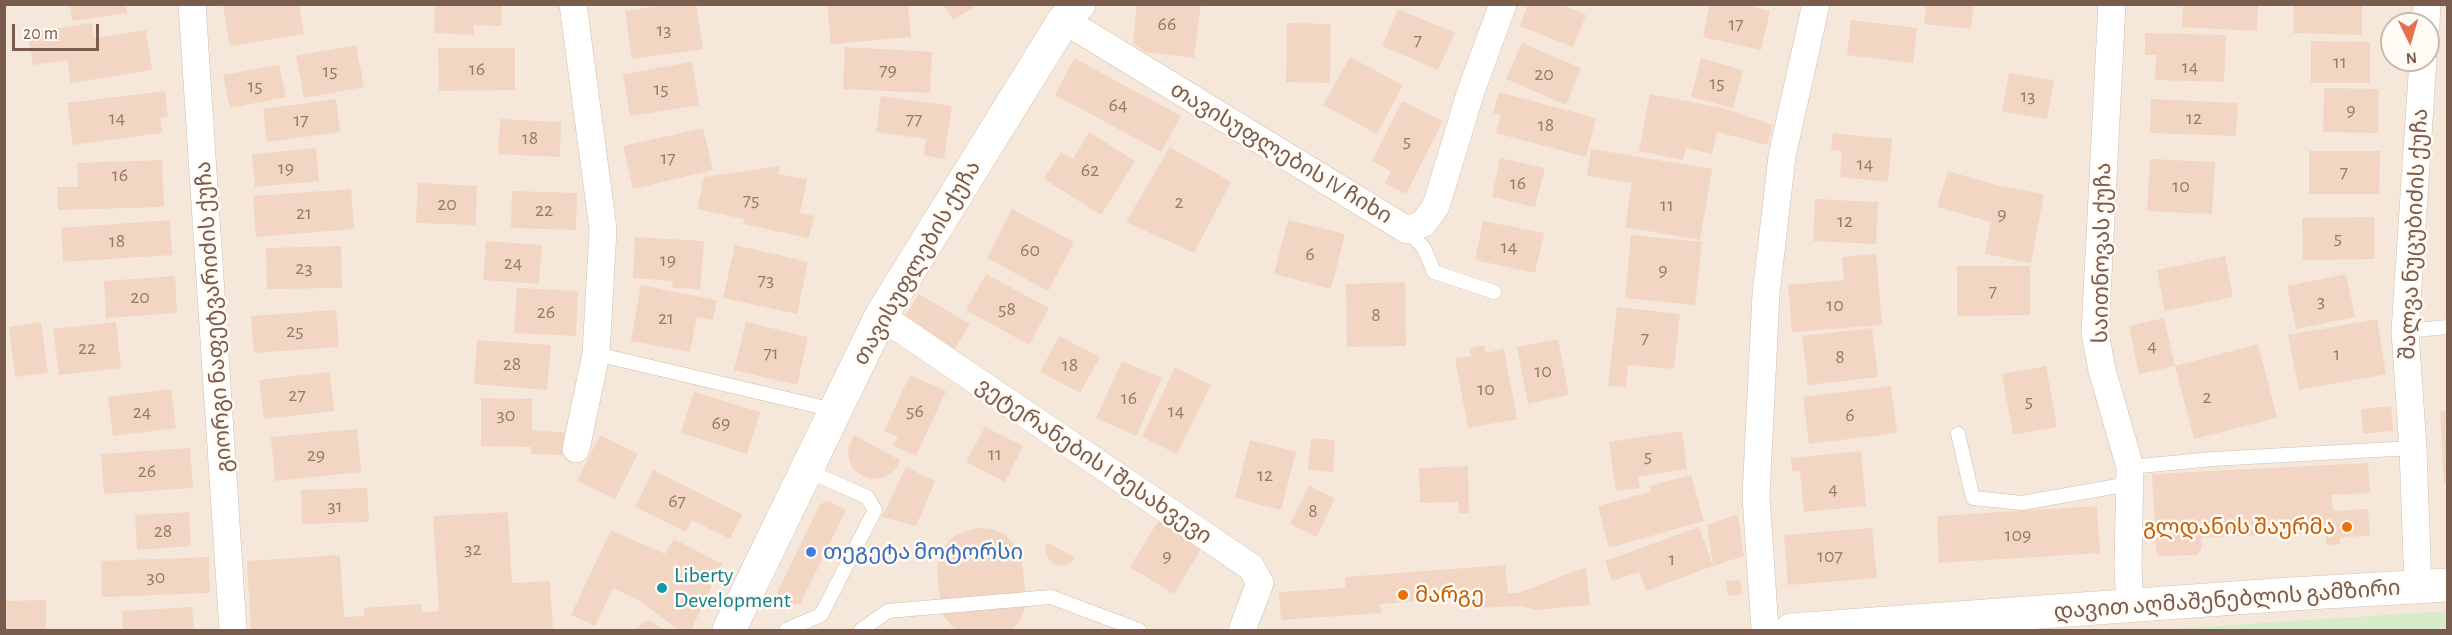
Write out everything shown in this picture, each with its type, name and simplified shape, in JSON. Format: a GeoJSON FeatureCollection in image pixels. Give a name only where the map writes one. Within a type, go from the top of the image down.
{"type":"FeatureCollection","features":[{"type":"Feature","properties":{"kind":"street","name":"გიორგი ნაფეტვარიძის ქუჩა"},"geometry":{"type":"LineString","coordinates":[[192,4],[199,76],[233,630]]}},
{"type":"Feature","properties":{"kind":"street"},"geometry":{"type":"LineString","coordinates":[[573,4],[603,229],[596,354],[576,449]]}},
{"type":"Feature","properties":{"kind":"street","name":"თავისუფლების IV ჩიხი"},"geometry":{"type":"LineString","coordinates":[[1071,12],[1407,230],[1424,223],[1436,206],[1471,91],[1503,4]]}},
{"type":"Feature","properties":{"kind":"street"},"geometry":{"type":"LineString","coordinates":[[1765,630],[1756,496],[1766,294],[1782,156],[1816,4]]}},
{"type":"Feature","properties":{"kind":"street","name":"საითნოვას ქუჩა"},"geometry":{"type":"LineString","coordinates":[[2112,4],[2096,333],[2102,370],[2130,476],[2128,566],[2130,606]]}},
{"type":"Feature","properties":{"kind":"street","name":"თავისუფლების ქუჩა"},"geometry":{"type":"LineString","coordinates":[[729,630],[808,471],[834,410],[880,316],[1071,12]]}},
{"type":"Feature","properties":{"kind":"street","name":"შალვა ნუცუბიძის ქუჩა"},"geometry":{"type":"LineString","coordinates":[[2422,72],[2405,331],[2413,448],[2433,586]]}},
{"type":"Feature","properties":{"kind":"street","name":"ვეტერანების I შესახვევი"},"geometry":{"type":"LineString","coordinates":[[880,316],[1251,567],[1260,583],[1242,630]]}},
{"type":"Feature","properties":{"kind":"street","name":"დავით აღმაშენებლის გამზირი"},"geometry":{"type":"LineString","coordinates":[[1791,630],[2433,586]]}},
{"type":"Feature","properties":{"kind":"lane"},"geometry":{"type":"LineString","coordinates":[[1407,230],[1424,248],[1434,272],[1494,292]]}},
{"type":"Feature","properties":{"kind":"lane"},"geometry":{"type":"LineString","coordinates":[[2405,331],[2448,327]]}},
{"type":"Feature","properties":{"kind":"lane"},"geometry":{"type":"LineString","coordinates":[[596,354],[834,410]]}},
{"type":"Feature","properties":{"kind":"lane"},"geometry":{"type":"LineString","coordinates":[[1958,434],[1973,498],[2022,503],[2130,476],[2212,459],[2413,448]]}},
{"type":"Feature","properties":{"kind":"lane"},"geometry":{"type":"LineString","coordinates":[[786,630],[821,615],[875,510],[867,497],[808,471]]}},
{"type":"Feature","properties":{"kind":"lane"},"geometry":{"type":"LineString","coordinates":[[861,630],[888,611],[1051,597],[1139,630]]}},
{"type":"Feature","properties":{"kind":"shaded area"},"geometry":{"type":"Polygon","coordinates":[[[5,5],[2447,5],[2447,630],[5,630],[5,5]]]}},
{"type":"Feature","properties":{"kind":"green space"},"geometry":{"type":"Polygon","coordinates":[[[2447,611],[2447,630],[2158,630],[2293,621],[2447,611]]]}},
{"type":"Feature","properties":{"kind":"building"},"geometry":{"type":"Polygon","coordinates":[[[70,4],[126,4],[127,13],[72,21],[70,4]]]}},
{"type":"Feature","properties":{"kind":"building"},"geometry":{"type":"Polygon","coordinates":[[[240,4],[299,4],[304,34],[230,46],[223,7],[240,4]]]}},
{"type":"Feature","properties":{"kind":"building"},"geometry":{"type":"Polygon","coordinates":[[[435,4],[502,4],[501,26],[474,25],[474,35],[434,33],[435,4]]]}},
{"type":"Feature","properties":{"kind":"building"},"geometry":{"type":"Polygon","coordinates":[[[673,4],[696,4],[703,49],[632,59],[625,11],[673,4]]]}},
{"type":"Feature","properties":{"kind":"building"},"geometry":{"type":"Polygon","coordinates":[[[943,4],[979,4],[953,20],[943,4]]]}},
{"type":"Feature","properties":{"kind":"building"},"geometry":{"type":"Polygon","coordinates":[[[1137,4],[1201,4],[1194,58],[1145,52],[1133,43],[1137,4]]]}},
{"type":"Feature","properties":{"kind":"building"},"geometry":{"type":"Polygon","coordinates":[[[1528,4],[1560,4],[1586,15],[1573,47],[1520,26],[1528,4]]]}},
{"type":"Feature","properties":{"kind":"building"},"geometry":{"type":"Polygon","coordinates":[[[1710,4],[1742,4],[1770,11],[1761,50],[1703,37],[1710,4]]]}},
{"type":"Feature","properties":{"kind":"building"},"geometry":{"type":"Polygon","coordinates":[[[1926,4],[1974,4],[1971,29],[1924,24],[1926,4]]]}},
{"type":"Feature","properties":{"kind":"building"},"geometry":{"type":"Polygon","coordinates":[[[2183,4],[2258,4],[2257,31],[2182,27],[2183,4]]]}},
{"type":"Feature","properties":{"kind":"building"},"geometry":{"type":"Polygon","coordinates":[[[2294,4],[2362,4],[2362,35],[2293,33],[2294,4]]]}},
{"type":"Feature","properties":{"kind":"building"},"geometry":{"type":"Polygon","coordinates":[[[827,5],[908,5],[911,37],[831,44],[827,5]]]}},
{"type":"Feature","properties":{"kind":"building"},"geometry":{"type":"Polygon","coordinates":[[[1398,9],[1455,33],[1438,70],[1382,46],[1398,9]]]}},
{"type":"Feature","properties":{"kind":"building"},"geometry":{"type":"Polygon","coordinates":[[[1851,20],[1917,28],[1913,63],[1847,55],[1851,20]]]}},
{"type":"Feature","properties":{"kind":"building"},"geometry":{"type":"Polygon","coordinates":[[[92,23],[94,38],[146,30],[152,70],[71,83],[67,60],[33,65],[28,33],[92,23]]]}},
{"type":"Feature","properties":{"kind":"building"},"geometry":{"type":"Polygon","coordinates":[[[1287,23],[1331,24],[1330,83],[1286,82],[1287,23]]]}},
{"type":"Feature","properties":{"kind":"building"},"geometry":{"type":"Polygon","coordinates":[[[2145,33],[2226,35],[2224,82],[2155,80],[2156,55],[2145,55],[2145,33]]]}},
{"type":"Feature","properties":{"kind":"building"},"geometry":{"type":"Polygon","coordinates":[[[2311,41],[2370,42],[2370,83],[2311,83],[2311,41]]]}},
{"type":"Feature","properties":{"kind":"building"},"geometry":{"type":"Polygon","coordinates":[[[1522,43],[1581,68],[1566,105],[1506,79],[1522,43]]]}},
{"type":"Feature","properties":{"kind":"building"},"geometry":{"type":"Polygon","coordinates":[[[356,45],[364,87],[304,98],[296,56],[356,45]]]}},
{"type":"Feature","properties":{"kind":"building"},"geometry":{"type":"Polygon","coordinates":[[[845,47],[932,52],[930,93],[843,89],[845,47]]]}},
{"type":"Feature","properties":{"kind":"building"},"geometry":{"type":"Polygon","coordinates":[[[438,48],[515,48],[515,90],[439,91],[438,48]]]}},
{"type":"Feature","properties":{"kind":"building"},"geometry":{"type":"Polygon","coordinates":[[[1350,57],[1403,85],[1377,134],[1323,105],[1350,57]]]}},
{"type":"Feature","properties":{"kind":"building"},"geometry":{"type":"Polygon","coordinates":[[[1074,58],[1181,116],[1161,152],[1055,95],[1074,58]]]}},
{"type":"Feature","properties":{"kind":"building"},"geometry":{"type":"Polygon","coordinates":[[[1701,58],[1743,70],[1733,108],[1691,97],[1701,58]]]}},
{"type":"Feature","properties":{"kind":"building"},"geometry":{"type":"Polygon","coordinates":[[[692,62],[699,105],[630,116],[623,74],[692,62]]]}},
{"type":"Feature","properties":{"kind":"building"},"geometry":{"type":"Polygon","coordinates":[[[279,65],[286,97],[230,108],[223,75],[279,65]]]}},
{"type":"Feature","properties":{"kind":"building"},"geometry":{"type":"Polygon","coordinates":[[[2009,73],[2054,80],[2047,119],[2002,112],[2009,73]]]}},
{"type":"Feature","properties":{"kind":"building"},"geometry":{"type":"Polygon","coordinates":[[[2324,88],[2379,89],[2378,133],[2323,132],[2324,88]]]}},
{"type":"Feature","properties":{"kind":"building"},"geometry":{"type":"Polygon","coordinates":[[[165,91],[168,117],[160,118],[162,133],[73,145],[67,103],[165,91]]]}},
{"type":"Feature","properties":{"kind":"building"},"geometry":{"type":"Polygon","coordinates":[[[1499,92],[1596,118],[1586,157],[1496,133],[1501,115],[1493,113],[1499,92]]]}},
{"type":"Feature","properties":{"kind":"building"},"geometry":{"type":"Polygon","coordinates":[[[1650,94],[1722,108],[1773,125],[1767,145],[1717,132],[1712,154],[1686,148],[1683,160],[1639,151],[1650,94]]]}},
{"type":"Feature","properties":{"kind":"building"},"geometry":{"type":"Polygon","coordinates":[[[881,96],[952,106],[944,159],[924,155],[926,139],[876,132],[881,96]]]}},
{"type":"Feature","properties":{"kind":"building"},"geometry":{"type":"Polygon","coordinates":[[[336,99],[340,132],[267,142],[263,109],[336,99]]]}},
{"type":"Feature","properties":{"kind":"building"},"geometry":{"type":"Polygon","coordinates":[[[2151,99],[2238,103],[2236,136],[2150,133],[2151,99]]]}},
{"type":"Feature","properties":{"kind":"building"},"geometry":{"type":"Polygon","coordinates":[[[1402,101],[1443,121],[1406,194],[1385,183],[1391,171],[1372,161],[1402,101]]]}},
{"type":"Feature","properties":{"kind":"building"},"geometry":{"type":"Polygon","coordinates":[[[500,119],[561,122],[560,157],[498,154],[500,119]]]}},
{"type":"Feature","properties":{"kind":"building"},"geometry":{"type":"Polygon","coordinates":[[[703,128],[713,170],[633,189],[623,146],[703,128]]]}},
{"type":"Feature","properties":{"kind":"building"},"geometry":{"type":"Polygon","coordinates":[[[1089,132],[1135,161],[1101,215],[1044,179],[1061,152],[1073,159],[1089,132]]]}},
{"type":"Feature","properties":{"kind":"building"},"geometry":{"type":"Polygon","coordinates":[[[1833,133],[1892,139],[1888,182],[1840,177],[1842,151],[1831,150],[1833,133]]]}},
{"type":"Feature","properties":{"kind":"building"},"geometry":{"type":"Polygon","coordinates":[[[1170,147],[1231,182],[1194,253],[1126,222],[1170,147]]]}},
{"type":"Feature","properties":{"kind":"building"},"geometry":{"type":"Polygon","coordinates":[[[316,148],[319,181],[255,187],[252,154],[316,148]]]}},
{"type":"Feature","properties":{"kind":"building"},"geometry":{"type":"Polygon","coordinates":[[[1591,149],[1712,169],[1700,240],[1625,227],[1632,183],[1587,176],[1591,149]]]}},
{"type":"Feature","properties":{"kind":"building"},"geometry":{"type":"Polygon","coordinates":[[[2309,151],[2380,151],[2379,194],[2309,194],[2309,151]]]}},
{"type":"Feature","properties":{"kind":"building"},"geometry":{"type":"Polygon","coordinates":[[[1500,158],[1545,168],[1535,207],[1492,197],[1500,158]]]}},
{"type":"Feature","properties":{"kind":"building"},"geometry":{"type":"Polygon","coordinates":[[[2150,159],[2215,162],[2212,214],[2147,211],[2150,159]]]}},
{"type":"Feature","properties":{"kind":"building"},"geometry":{"type":"Polygon","coordinates":[[[162,160],[164,207],[58,210],[57,187],[78,187],[77,163],[162,160]]]}},
{"type":"Feature","properties":{"kind":"building"},"geometry":{"type":"Polygon","coordinates":[[[779,166],[778,174],[807,179],[800,213],[814,216],[809,238],[743,224],[744,219],[697,209],[704,177],[779,166]]]}},
{"type":"Feature","properties":{"kind":"building"},"geometry":{"type":"Polygon","coordinates":[[[1948,171],[1999,186],[2044,194],[2031,263],[1985,254],[1991,222],[1937,207],[1948,171]]]}},
{"type":"Feature","properties":{"kind":"building"},"geometry":{"type":"Polygon","coordinates":[[[418,183],[477,186],[476,225],[416,223],[418,183]]]}},
{"type":"Feature","properties":{"kind":"building"},"geometry":{"type":"Polygon","coordinates":[[[351,189],[354,229],[256,237],[253,196],[351,189]]]}},
{"type":"Feature","properties":{"kind":"building"},"geometry":{"type":"Polygon","coordinates":[[[512,191],[577,193],[576,230],[511,228],[512,191]]]}},
{"type":"Feature","properties":{"kind":"building"},"geometry":{"type":"Polygon","coordinates":[[[1815,199],[1878,202],[1876,244],[1813,241],[1815,199]]]}},
{"type":"Feature","properties":{"kind":"building"},"geometry":{"type":"Polygon","coordinates":[[[1012,209],[1074,242],[1048,291],[987,258],[1012,209]]]}},
{"type":"Feature","properties":{"kind":"building"},"geometry":{"type":"Polygon","coordinates":[[[2374,217],[2375,259],[2303,260],[2302,218],[2374,217]]]}},
{"type":"Feature","properties":{"kind":"building"},"geometry":{"type":"Polygon","coordinates":[[[170,220],[172,255],[63,262],[61,228],[170,220]]]}},
{"type":"Feature","properties":{"kind":"building"},"geometry":{"type":"Polygon","coordinates":[[[1288,220],[1345,234],[1331,289],[1274,274],[1288,220]]]}},
{"type":"Feature","properties":{"kind":"building"},"geometry":{"type":"Polygon","coordinates":[[[1483,221],[1544,233],[1535,273],[1475,260],[1483,221]]]}},
{"type":"Feature","properties":{"kind":"building"},"geometry":{"type":"Polygon","coordinates":[[[1631,235],[1702,242],[1695,305],[1625,298],[1631,235]]]}},
{"type":"Feature","properties":{"kind":"building"},"geometry":{"type":"Polygon","coordinates":[[[635,237],[704,241],[700,289],[672,288],[673,281],[633,278],[635,237]]]}},
{"type":"Feature","properties":{"kind":"building"},"geometry":{"type":"Polygon","coordinates":[[[486,241],[542,245],[539,284],[483,280],[486,241]]]}},
{"type":"Feature","properties":{"kind":"building"},"geometry":{"type":"Polygon","coordinates":[[[735,245],[808,262],[797,314],[723,298],[735,245]]]}},
{"type":"Feature","properties":{"kind":"building"},"geometry":{"type":"Polygon","coordinates":[[[341,246],[342,288],[267,289],[266,248],[341,246]]]}},
{"type":"Feature","properties":{"kind":"building"},"geometry":{"type":"Polygon","coordinates":[[[1876,254],[1882,325],[1792,332],[1788,285],[1844,280],[1842,257],[1876,254]]]}},
{"type":"Feature","properties":{"kind":"building"},"geometry":{"type":"Polygon","coordinates":[[[2225,256],[2233,297],[2165,311],[2157,270],[2225,256]]]}},
{"type":"Feature","properties":{"kind":"building"},"geometry":{"type":"Polygon","coordinates":[[[1957,266],[2030,266],[2030,315],[1957,316],[1957,266]]]}},
{"type":"Feature","properties":{"kind":"building"},"geometry":{"type":"Polygon","coordinates":[[[986,274],[1049,308],[1029,345],[966,310],[986,274]]]}},
{"type":"Feature","properties":{"kind":"building"},"geometry":{"type":"Polygon","coordinates":[[[2346,274],[2355,317],[2296,329],[2287,286],[2346,274]]]}},
{"type":"Feature","properties":{"kind":"building"},"geometry":{"type":"Polygon","coordinates":[[[175,276],[177,313],[106,318],[104,281],[175,276]]]}},
{"type":"Feature","properties":{"kind":"building"},"geometry":{"type":"Polygon","coordinates":[[[1405,282],[1406,346],[1347,347],[1346,284],[1405,282]]]}},
{"type":"Feature","properties":{"kind":"building"},"geometry":{"type":"Polygon","coordinates":[[[641,285],[717,300],[713,320],[697,317],[690,352],[631,341],[641,285]]]}},
{"type":"Feature","properties":{"kind":"building"},"geometry":{"type":"Polygon","coordinates":[[[517,288],[578,291],[576,336],[514,333],[517,288]]]}},
{"type":"Feature","properties":{"kind":"building"},"geometry":{"type":"Polygon","coordinates":[[[919,294],[970,324],[954,350],[903,319],[919,294]]]}},
{"type":"Feature","properties":{"kind":"building"},"geometry":{"type":"Polygon","coordinates":[[[1617,307],[1680,314],[1674,369],[1628,365],[1626,387],[1608,386],[1617,307]]]}},
{"type":"Feature","properties":{"kind":"building"},"geometry":{"type":"Polygon","coordinates":[[[336,310],[339,347],[254,353],[251,316],[336,310]]]}},
{"type":"Feature","properties":{"kind":"building"},"geometry":{"type":"Polygon","coordinates":[[[2164,318],[2175,366],[2139,374],[2129,326],[2164,318]]]}},
{"type":"Feature","properties":{"kind":"building"},"geometry":{"type":"Polygon","coordinates":[[[2377,319],[2386,374],[2299,390],[2288,335],[2377,319]]]}},
{"type":"Feature","properties":{"kind":"building"},"geometry":{"type":"Polygon","coordinates":[[[41,322],[48,373],[15,377],[9,327],[41,322]]]}},
{"type":"Feature","properties":{"kind":"building"},"geometry":{"type":"Polygon","coordinates":[[[116,322],[121,368],[59,375],[53,329],[116,322]]]}},
{"type":"Feature","properties":{"kind":"building"},"geometry":{"type":"Polygon","coordinates":[[[746,322],[808,337],[797,385],[734,370],[746,322]]]}},
{"type":"Feature","properties":{"kind":"building"},"geometry":{"type":"Polygon","coordinates":[[[1872,328],[1878,377],[1808,385],[1802,336],[1872,328]]]}},
{"type":"Feature","properties":{"kind":"building"},"geometry":{"type":"Polygon","coordinates":[[[1059,336],[1100,357],[1080,393],[1040,372],[1059,336]]]}},
{"type":"Feature","properties":{"kind":"building"},"geometry":{"type":"Polygon","coordinates":[[[1558,339],[1569,395],[1528,404],[1517,347],[1558,339]]]}},
{"type":"Feature","properties":{"kind":"building"},"geometry":{"type":"Polygon","coordinates":[[[477,340],[551,345],[547,390],[474,384],[477,340]]]}},
{"type":"Feature","properties":{"kind":"building"},"geometry":{"type":"Polygon","coordinates":[[[2258,344],[2277,418],[2194,439],[2175,366],[2258,344]]]}},
{"type":"Feature","properties":{"kind":"building"},"geometry":{"type":"Polygon","coordinates":[[[1484,345],[1486,353],[1504,349],[1517,419],[1468,428],[1455,358],[1471,356],[1470,348],[1484,345]]]}},
{"type":"Feature","properties":{"kind":"building"},"geometry":{"type":"Polygon","coordinates":[[[1122,361],[1162,378],[1136,436],[1096,418],[1122,361]]]}},
{"type":"Feature","properties":{"kind":"building"},"geometry":{"type":"Polygon","coordinates":[[[2046,366],[2057,427],[2013,435],[2002,374],[2046,366]]]}},
{"type":"Feature","properties":{"kind":"building"},"geometry":{"type":"Polygon","coordinates":[[[1175,367],[1211,385],[1177,454],[1142,437],[1175,367]]]}},
{"type":"Feature","properties":{"kind":"building"},"geometry":{"type":"Polygon","coordinates":[[[330,372],[334,411],[264,419],[259,380],[330,372]]]}},
{"type":"Feature","properties":{"kind":"building"},"geometry":{"type":"Polygon","coordinates":[[[910,375],[946,391],[916,456],[893,446],[898,437],[884,431],[910,375]]]}},
{"type":"Feature","properties":{"kind":"building"},"geometry":{"type":"Polygon","coordinates":[[[1891,386],[1897,433],[1809,444],[1803,397],[1891,386]]]}},
{"type":"Feature","properties":{"kind":"building"},"geometry":{"type":"Polygon","coordinates":[[[171,389],[176,428],[113,436],[108,397],[171,389]]]}},
{"type":"Feature","properties":{"kind":"building"},"geometry":{"type":"Polygon","coordinates":[[[694,392],[760,412],[747,454],[681,433],[694,392]]]}},
{"type":"Feature","properties":{"kind":"building"},"geometry":{"type":"Polygon","coordinates":[[[481,398],[532,399],[532,431],[564,432],[564,455],[531,454],[531,447],[481,446],[481,398]]]}},
{"type":"Feature","properties":{"kind":"building"},"geometry":{"type":"Polygon","coordinates":[[[2391,406],[2393,431],[2363,434],[2361,409],[2391,406]]]}},
{"type":"Feature","properties":{"kind":"building"},"geometry":{"type":"Polygon","coordinates":[[[2440,411],[2448,411],[2448,483],[2444,483],[2440,411]]]}},
{"type":"Feature","properties":{"kind":"building"},"geometry":{"type":"Polygon","coordinates":[[[985,427],[1023,446],[1005,482],[966,462],[985,427]]]}},
{"type":"Feature","properties":{"kind":"building"},"geometry":{"type":"Polygon","coordinates":[[[357,429],[361,472],[275,481],[271,437],[357,429]]]}},
{"type":"Feature","properties":{"kind":"building"},"geometry":{"type":"Polygon","coordinates":[[[1682,431],[1687,469],[1638,477],[1640,488],[1616,491],[1609,442],[1682,431]]]}},
{"type":"Feature","properties":{"kind":"building"},"geometry":{"type":"Polygon","coordinates":[[[600,435],[638,454],[615,499],[577,481],[600,435]]]}},
{"type":"Feature","properties":{"kind":"building"},"geometry":{"type":"Polygon","coordinates":[[[854,435],[900,460],[898,466],[882,478],[872,479],[862,476],[853,469],[849,459],[848,449],[854,435]]]}},
{"type":"Feature","properties":{"kind":"building"},"geometry":{"type":"Polygon","coordinates":[[[1311,438],[1335,440],[1333,472],[1308,470],[1311,438]]]}},
{"type":"Feature","properties":{"kind":"building"},"geometry":{"type":"Polygon","coordinates":[[[1250,440],[1296,452],[1281,510],[1235,498],[1250,440]]]}},
{"type":"Feature","properties":{"kind":"building"},"geometry":{"type":"Polygon","coordinates":[[[190,448],[193,488],[104,494],[101,454],[190,448]]]}},
{"type":"Feature","properties":{"kind":"building"},"geometry":{"type":"Polygon","coordinates":[[[1861,451],[1866,506],[1804,512],[1800,471],[1792,472],[1791,458],[1861,451]]]}},
{"type":"Feature","properties":{"kind":"building"},"geometry":{"type":"Polygon","coordinates":[[[2368,463],[2370,493],[2332,495],[2333,511],[2368,509],[2370,536],[2340,537],[2340,544],[2326,545],[2326,532],[2201,538],[2202,548],[2197,555],[2161,556],[2156,550],[2152,474],[2368,463]]]}},
{"type":"Feature","properties":{"kind":"building"},"geometry":{"type":"Polygon","coordinates":[[[1468,466],[1469,513],[1459,513],[1458,502],[1420,503],[1419,468],[1468,466]]]}},
{"type":"Feature","properties":{"kind":"building"},"geometry":{"type":"Polygon","coordinates":[[[906,467],[935,481],[916,526],[882,517],[906,467]]]}},
{"type":"Feature","properties":{"kind":"building"},"geometry":{"type":"Polygon","coordinates":[[[653,470],[742,514],[730,539],[692,520],[686,532],[635,507],[653,470]]]}},
{"type":"Feature","properties":{"kind":"building"},"geometry":{"type":"Polygon","coordinates":[[[1691,475],[1704,521],[1609,548],[1598,506],[1651,492],[1649,486],[1691,475]]]}},
{"type":"Feature","properties":{"kind":"building"},"geometry":{"type":"Polygon","coordinates":[[[1309,486],[1335,498],[1317,537],[1290,524],[1309,486]]]}},
{"type":"Feature","properties":{"kind":"building"},"geometry":{"type":"Polygon","coordinates":[[[367,488],[369,522],[302,524],[301,490],[367,488]]]}},
{"type":"Feature","properties":{"kind":"building","name":"თეგეტა მოტორსი"},"geometry":{"type":"Polygon","coordinates":[[[829,501],[846,510],[800,604],[791,605],[779,600],[777,593],[820,504],[829,501]]]}},
{"type":"Feature","properties":{"kind":"building"},"geometry":{"type":"Polygon","coordinates":[[[2097,506],[2100,553],[1939,563],[1937,516],[2097,506]]]}},
{"type":"Feature","properties":{"kind":"building"},"geometry":{"type":"Polygon","coordinates":[[[189,512],[191,546],[137,550],[135,515],[189,512]]]}},
{"type":"Feature","properties":{"kind":"building"},"geometry":{"type":"Polygon","coordinates":[[[508,512],[512,583],[550,581],[553,630],[251,630],[247,561],[340,555],[344,617],[364,616],[364,608],[421,604],[422,612],[439,611],[433,516],[508,512]]]}},
{"type":"Feature","properties":{"kind":"building"},"geometry":{"type":"Polygon","coordinates":[[[1738,514],[1744,556],[1713,566],[1707,525],[1738,514]]]}},
{"type":"Feature","properties":{"kind":"building"},"geometry":{"type":"Polygon","coordinates":[[[1160,518],[1204,544],[1174,594],[1130,567],[1160,518]]]}},
{"type":"Feature","properties":{"kind":"building"},"geometry":{"type":"Polygon","coordinates":[[[1699,527],[1713,566],[1646,591],[1639,572],[1612,581],[1605,561],[1699,527]]]}},
{"type":"Feature","properties":{"kind":"building"},"geometry":{"type":"Polygon","coordinates":[[[978,528],[992,529],[1004,534],[1021,555],[1026,596],[1025,609],[1019,622],[1011,630],[955,630],[942,614],[937,573],[938,559],[944,547],[953,537],[978,528]]]}},
{"type":"Feature","properties":{"kind":"building"},"geometry":{"type":"Polygon","coordinates":[[[1872,528],[1877,578],[1788,585],[1784,535],[1872,528]]]}},
{"type":"Feature","properties":{"kind":"building","name":"Liberty Development"},"geometry":{"type":"Polygon","coordinates":[[[611,530],[665,554],[674,539],[722,564],[691,630],[679,630],[640,601],[613,588],[595,626],[571,615],[611,530]]]}},
{"type":"Feature","properties":{"kind":"building"},"geometry":{"type":"Polygon","coordinates":[[[1047,542],[1075,558],[1070,564],[1062,566],[1053,564],[1045,550],[1047,542]]]}},
{"type":"Feature","properties":{"kind":"building"},"geometry":{"type":"Polygon","coordinates":[[[209,557],[210,593],[102,597],[101,561],[209,557]]]}},
{"type":"Feature","properties":{"kind":"building"},"geometry":{"type":"Polygon","coordinates":[[[1505,565],[1508,593],[1518,593],[1586,567],[1590,605],[1538,610],[1519,606],[1477,608],[1476,597],[1380,604],[1381,613],[1281,620],[1279,592],[1345,588],[1345,577],[1505,565]]]}},
{"type":"Feature","properties":{"kind":"building"},"geometry":{"type":"Polygon","coordinates":[[[1740,580],[1742,594],[1728,596],[1726,581],[1740,580]]]}},
{"type":"Feature","properties":{"kind":"building"},"geometry":{"type":"Polygon","coordinates":[[[46,600],[46,630],[4,630],[4,601],[46,600]]]}},
{"type":"Feature","properties":{"kind":"building"},"geometry":{"type":"Polygon","coordinates":[[[192,607],[194,630],[123,630],[122,611],[192,607]]]}},
{"type":"Feature","properties":{"kind":"building"},"geometry":{"type":"Polygon","coordinates":[[[648,620],[665,630],[634,630],[648,620]]]}},
{"type":"Feature","properties":{"kind":"place","name":"გლდანის შაურმა"},"geometry":{"type":"Point","coordinates":[2347,527]}},
{"type":"Feature","properties":{"kind":"place","name":"თეგეტა მოტორსი"},"geometry":{"type":"Point","coordinates":[811,552]}},
{"type":"Feature","properties":{"kind":"place","name":"Liberty Development"},"geometry":{"type":"Point","coordinates":[662,588]}},
{"type":"Feature","properties":{"kind":"place","name":"მარგე"},"geometry":{"type":"Point","coordinates":[1403,595]}}]}
